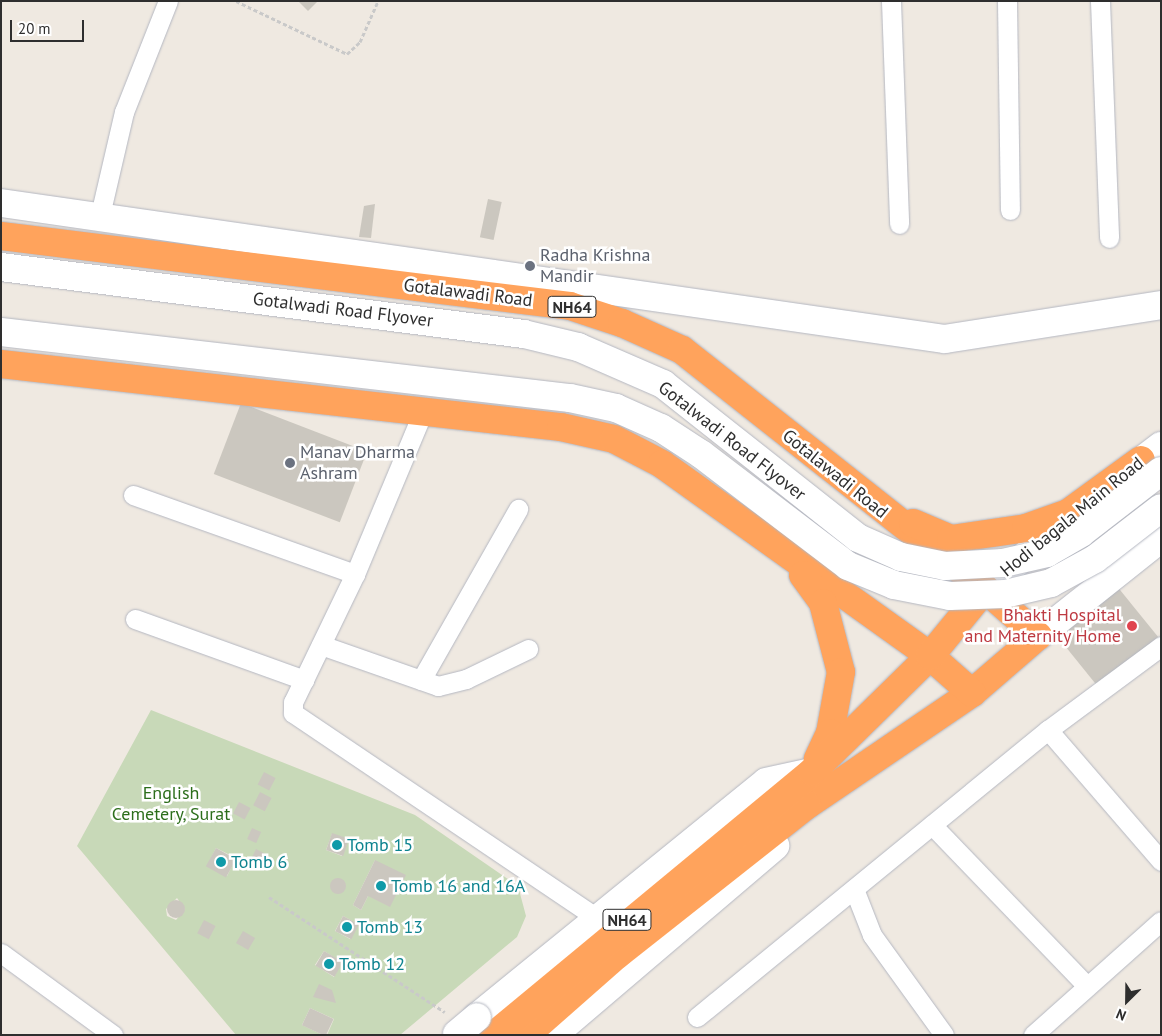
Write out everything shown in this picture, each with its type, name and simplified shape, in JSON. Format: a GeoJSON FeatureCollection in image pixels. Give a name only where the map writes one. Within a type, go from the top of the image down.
{"type":"FeatureCollection","features":[{"type":"Feature","properties":{"kind":"highway","name":"Gotalawadi Road"},"geometry":{"type":"LineString","coordinates":[[1,236],[570,306],[682,350],[875,507],[985,589],[1038,636]]}},
{"type":"Feature","properties":{"kind":"highway"},"geometry":{"type":"LineString","coordinates":[[1,364],[422,414],[560,427],[614,439],[662,464],[801,571],[823,603],[833,635],[841,672],[839,702],[812,772]]}},
{"type":"Feature","properties":{"kind":"highway"},"geometry":{"type":"LineString","coordinates":[[875,507],[952,539],[991,536],[1068,513],[1154,459]]}},
{"type":"Feature","properties":{"kind":"highway"},"geometry":{"type":"LineString","coordinates":[[755,535],[930,656],[972,693]]}},
{"type":"Feature","properties":{"kind":"highway","name":"NH64"},"geometry":{"type":"LineString","coordinates":[[526,1035],[766,823],[812,772],[930,656],[985,589]]}},
{"type":"Feature","properties":{"kind":"highway","name":"NH64"},"geometry":{"type":"LineString","coordinates":[[471,1030],[766,823],[807,805],[972,693],[1038,636]]}},
{"type":"Feature","properties":{"kind":"main road"},"geometry":{"type":"LineString","coordinates":[[1,203],[100,215],[945,339],[1161,305]]}},
{"type":"Feature","properties":{"kind":"main road","name":"Gotalwadi Road Flyover"},"geometry":{"type":"LineString","coordinates":[[1,267],[524,334],[578,347],[663,384],[858,538],[901,557],[945,566],[1003,563],[1046,553],[1081,533],[1154,459]]}},
{"type":"Feature","properties":{"kind":"main road","name":"Gotalwadi Road Flyover"},"geometry":{"type":"LineString","coordinates":[[1,332],[570,398],[616,408],[661,428],[701,454],[848,566],[894,585],[950,596],[1005,594],[1051,584],[1095,559],[1161,508]]}},
{"type":"Feature","properties":{"kind":"main road","name":"Hodi bagala Main Road"},"geometry":{"type":"LineString","coordinates":[[985,589],[1154,459]]}},
{"type":"Feature","properties":{"kind":"main road"},"geometry":{"type":"LineString","coordinates":[[1038,636],[1161,538]]}},
{"type":"Feature","properties":{"kind":"main road"},"geometry":{"type":"LineString","coordinates":[[471,1030],[595,917],[766,782],[812,772]]}},
{"type":"Feature","properties":{"kind":"main road"},"geometry":{"type":"LineString","coordinates":[[553,1035],[779,842],[807,805]]}},
{"type":"Feature","properties":{"kind":"street"},"geometry":{"type":"LineString","coordinates":[[100,215],[104,183],[124,112],[168,1]]}},
{"type":"Feature","properties":{"kind":"street"},"geometry":{"type":"LineString","coordinates":[[891,1],[898,224]]}},
{"type":"Feature","properties":{"kind":"street"},"geometry":{"type":"LineString","coordinates":[[1006,1],[1010,210]]}},
{"type":"Feature","properties":{"kind":"street"},"geometry":{"type":"LineString","coordinates":[[1100,1],[1109,238]]}},
{"type":"Feature","properties":{"kind":"street"},"geometry":{"type":"LineString","coordinates":[[422,414],[355,574],[293,702],[293,713],[301,722],[595,917]]}},
{"type":"Feature","properties":{"kind":"street"},"geometry":{"type":"LineString","coordinates":[[133,495],[355,574]]}},
{"type":"Feature","properties":{"kind":"street"},"geometry":{"type":"LineString","coordinates":[[421,680],[518,509]]}},
{"type":"Feature","properties":{"kind":"street"},"geometry":{"type":"LineString","coordinates":[[135,620],[304,680]]}},
{"type":"Feature","properties":{"kind":"street"},"geometry":{"type":"LineString","coordinates":[[321,645],[421,680],[452,685],[528,649]]}},
{"type":"Feature","properties":{"kind":"street"},"geometry":{"type":"LineString","coordinates":[[697,1017],[1048,730],[1161,646]]}},
{"type":"Feature","properties":{"kind":"street"},"geometry":{"type":"LineString","coordinates":[[1048,730],[1161,861]]}},
{"type":"Feature","properties":{"kind":"street"},"geometry":{"type":"LineString","coordinates":[[932,824],[1087,986]]}},
{"type":"Feature","properties":{"kind":"street"},"geometry":{"type":"LineString","coordinates":[[854,889],[872,935],[944,1035]]}},
{"type":"Feature","properties":{"kind":"street"},"geometry":{"type":"LineString","coordinates":[[1033,1035],[1161,921]]}},
{"type":"Feature","properties":{"kind":"street"},"geometry":{"type":"LineString","coordinates":[[1,953],[113,1035]]}},
{"type":"Feature","properties":{"kind":"path"},"geometry":{"type":"LineString","coordinates":[[236,1],[347,54],[360,42],[378,1]]}},
{"type":"Feature","properties":{"kind":"path"},"geometry":{"type":"LineString","coordinates":[[268,898],[437,1006]]}},
{"type":"Feature","properties":{"kind":"green space","name":"English Cemetery, Surat"},"geometry":{"type":"Polygon","coordinates":[[[151,710],[415,815],[518,886],[526,916],[517,937],[400,1035],[327,1035],[334,1019],[310,1008],[302,1025],[323,1035],[236,1035],[77,846],[151,710]],[[332,834],[326,850],[342,856],[349,839],[332,834]],[[216,848],[207,866],[227,876],[236,858],[216,848]],[[375,860],[353,905],[361,910],[368,896],[375,860]],[[177,898],[166,909],[167,916],[176,920],[185,909],[177,898]],[[343,916],[335,931],[350,939],[358,924],[343,916]],[[324,951],[315,965],[334,977],[342,962],[324,951]]]}},
{"type":"Feature","properties":{"kind":"building"},"geometry":{"type":"Polygon","coordinates":[[[298,1],[318,1],[308,11],[298,1]]]}},
{"type":"Feature","properties":{"kind":"building"},"geometry":{"type":"Polygon","coordinates":[[[488,199],[502,202],[494,240],[480,237],[488,199]]]}},
{"type":"Feature","properties":{"kind":"building"},"geometry":{"type":"Polygon","coordinates":[[[375,204],[371,238],[359,237],[364,206],[375,204]]]}},
{"type":"Feature","properties":{"kind":"building","name":"Manav Dharma Ashram"},"geometry":{"type":"Polygon","coordinates":[[[241,403],[367,451],[340,522],[214,474],[241,403]]]}},
{"type":"Feature","properties":{"kind":"building"},"geometry":{"type":"Polygon","coordinates":[[[1116,585],[1158,637],[1098,686],[1055,634],[1116,585]]]}},
{"type":"Feature","properties":{"kind":"building"},"geometry":{"type":"Polygon","coordinates":[[[264,772],[276,778],[269,790],[258,784],[264,772]]]}},
{"type":"Feature","properties":{"kind":"building"},"geometry":{"type":"Polygon","coordinates":[[[260,792],[272,798],[265,811],[253,805],[260,792]]]}},
{"type":"Feature","properties":{"kind":"building"},"geometry":{"type":"Polygon","coordinates":[[[239,802],[251,808],[245,819],[233,814],[239,802]]]}},
{"type":"Feature","properties":{"kind":"building"},"geometry":{"type":"Polygon","coordinates":[[[252,828],[261,832],[256,843],[247,839],[252,828]]]}},
{"type":"Feature","properties":{"kind":"building","name":"Tomb 15"},"geometry":{"type":"Polygon","coordinates":[[[332,833],[349,839],[343,856],[326,850],[332,833]]]}},
{"type":"Feature","properties":{"kind":"building","name":"Tomb 6"},"geometry":{"type":"Polygon","coordinates":[[[216,848],[236,859],[226,878],[206,866],[216,848]]]}},
{"type":"Feature","properties":{"kind":"building"},"geometry":{"type":"Polygon","coordinates":[[[256,849],[266,854],[261,863],[251,858],[256,849]]]}},
{"type":"Feature","properties":{"kind":"building","name":"Tomb 16 and 16A"},"geometry":{"type":"Polygon","coordinates":[[[375,860],[406,875],[390,907],[368,896],[361,910],[353,905],[375,860]]]}},
{"type":"Feature","properties":{"kind":"building"},"geometry":{"type":"Polygon","coordinates":[[[335,878],[341,878],[346,883],[344,892],[335,894],[330,889],[330,883],[335,878]]]}},
{"type":"Feature","properties":{"kind":"building"},"geometry":{"type":"Polygon","coordinates":[[[172,900],[180,900],[185,905],[183,916],[172,918],[167,913],[167,905],[172,900]]]}},
{"type":"Feature","properties":{"kind":"building","name":"Tomb 13"},"geometry":{"type":"Polygon","coordinates":[[[343,916],[359,924],[351,939],[335,931],[343,916]]]}},
{"type":"Feature","properties":{"kind":"building"},"geometry":{"type":"Polygon","coordinates":[[[204,920],[216,926],[209,939],[197,933],[204,920]]]}},
{"type":"Feature","properties":{"kind":"building"},"geometry":{"type":"Polygon","coordinates":[[[243,931],[255,938],[248,950],[236,943],[243,931]]]}},
{"type":"Feature","properties":{"kind":"building","name":"Tomb 12"},"geometry":{"type":"Polygon","coordinates":[[[324,951],[343,962],[335,977],[316,966],[324,951]]]}},
{"type":"Feature","properties":{"kind":"building"},"geometry":{"type":"Polygon","coordinates":[[[319,984],[332,990],[336,1003],[313,997],[319,984]]]}},
{"type":"Feature","properties":{"kind":"building"},"geometry":{"type":"Polygon","coordinates":[[[310,1008],[334,1019],[326,1035],[302,1025],[310,1008]]]}},
{"type":"Feature","properties":{"kind":"place","name":"Radha Krishna Mandir"},"geometry":{"type":"Point","coordinates":[530,266]}},
{"type":"Feature","properties":{"kind":"place","name":"Manav Dharma Ashram"},"geometry":{"type":"Point","coordinates":[290,463]}},
{"type":"Feature","properties":{"kind":"place","name":"Bhakti Hospital and Maternity Home"},"geometry":{"type":"Point","coordinates":[1132,626]}},
{"type":"Feature","properties":{"kind":"place","name":"Tomb 15"},"geometry":{"type":"Point","coordinates":[337,845]}},
{"type":"Feature","properties":{"kind":"place","name":"Tomb 6"},"geometry":{"type":"Point","coordinates":[221,862]}},
{"type":"Feature","properties":{"kind":"place","name":"Tomb 16 and 16A"},"geometry":{"type":"Point","coordinates":[381,886]}},
{"type":"Feature","properties":{"kind":"place","name":"Tomb 13"},"geometry":{"type":"Point","coordinates":[347,927]}},
{"type":"Feature","properties":{"kind":"place","name":"Tomb 12"},"geometry":{"type":"Point","coordinates":[329,964]}}]}
